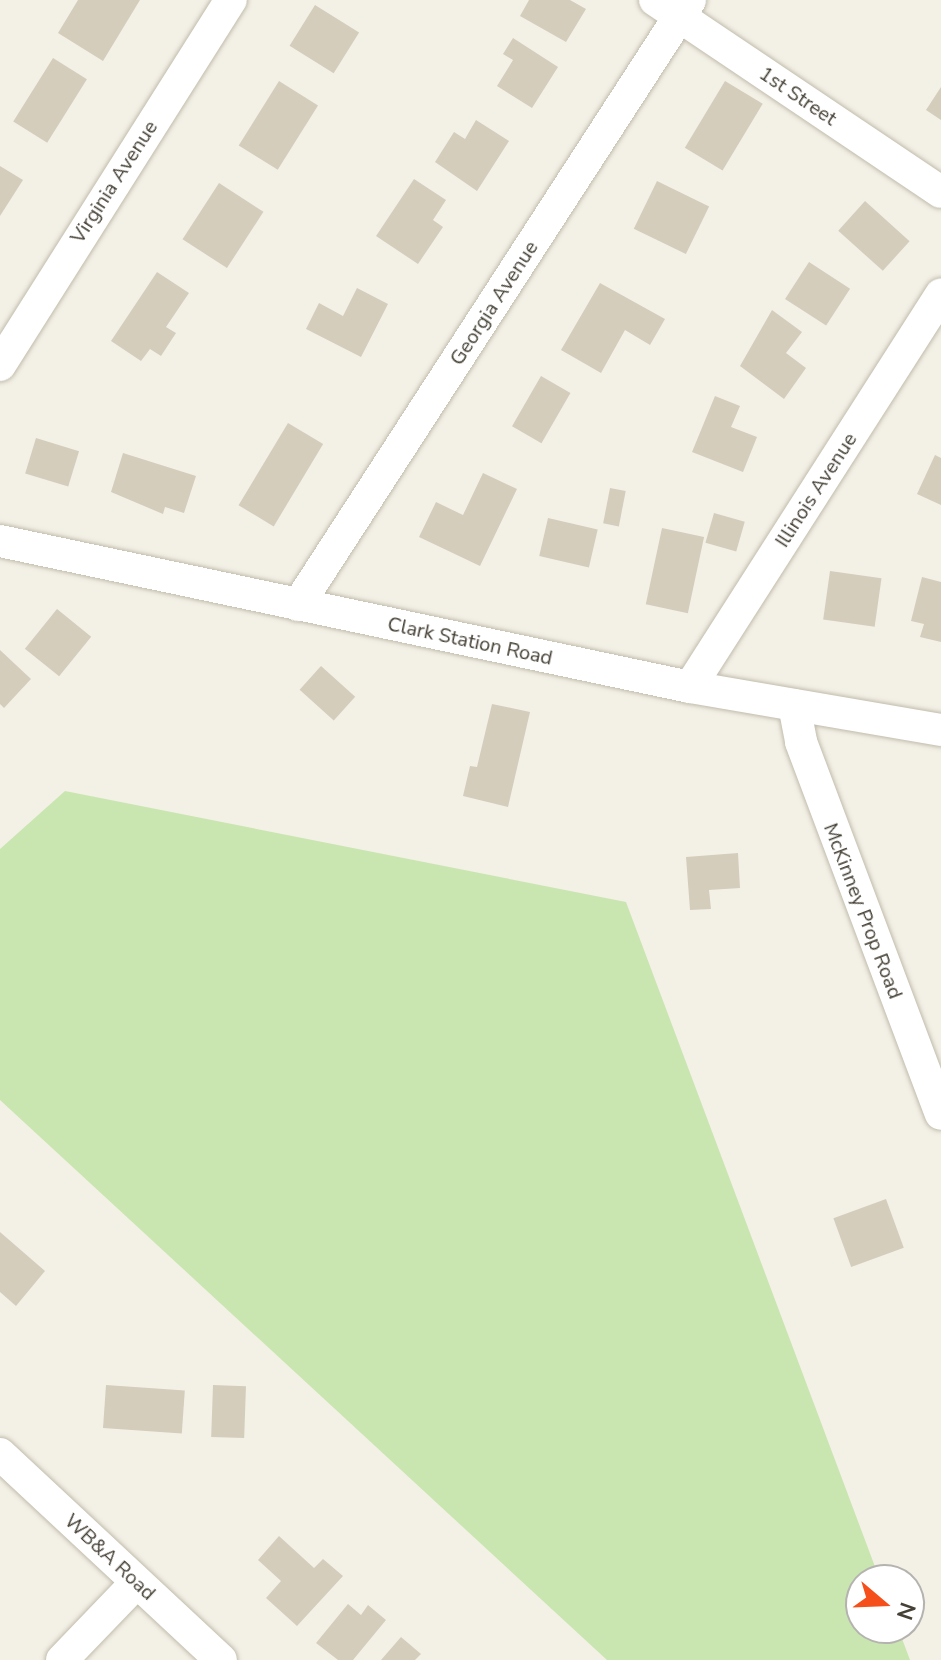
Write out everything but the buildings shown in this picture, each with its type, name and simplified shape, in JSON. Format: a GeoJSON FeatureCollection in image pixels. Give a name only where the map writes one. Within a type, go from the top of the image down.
{"type":"FeatureCollection","features":[{"type":"Feature","properties":{"kind":"street","name":"Virginia Avenue"},"geometry":{"type":"LineString","coordinates":[[0,365],[231,0]]}},
{"type":"Feature","properties":{"kind":"street","name":"1st Street"},"geometry":{"type":"LineString","coordinates":[[675,5],[941,192]]}},
{"type":"Feature","properties":{"kind":"street","name":"Georgia Avenue"},"geometry":{"type":"LineString","coordinates":[[298,605],[675,5]]}},
{"type":"Feature","properties":{"kind":"street","name":"Illinois Avenue"},"geometry":{"type":"LineString","coordinates":[[690,687],[941,294]]}},
{"type":"Feature","properties":{"kind":"street","name":"Clark Station Road"},"geometry":{"type":"LineString","coordinates":[[0,541],[690,687],[941,730]]}},
{"type":"Feature","properties":{"kind":"street","name":"McKinney Prop Road"},"geometry":{"type":"LineString","coordinates":[[794,705],[801,742],[941,1114]]}},
{"type":"Feature","properties":{"kind":"street","name":"WB&A Road"},"geometry":{"type":"LineString","coordinates":[[0,1454],[221,1660]]}},
{"type":"Feature","properties":{"kind":"street"},"geometry":{"type":"LineString","coordinates":[[62,1660],[137,1582]]}},
{"type":"Feature","properties":{"kind":"green space"},"geometry":{"type":"Polygon","coordinates":[[[65,791],[626,902],[874,1564],[845,1564],[845,1644],[904,1644],[910,1660],[607,1660],[0,1100],[0,849],[65,791]]]}}]}
